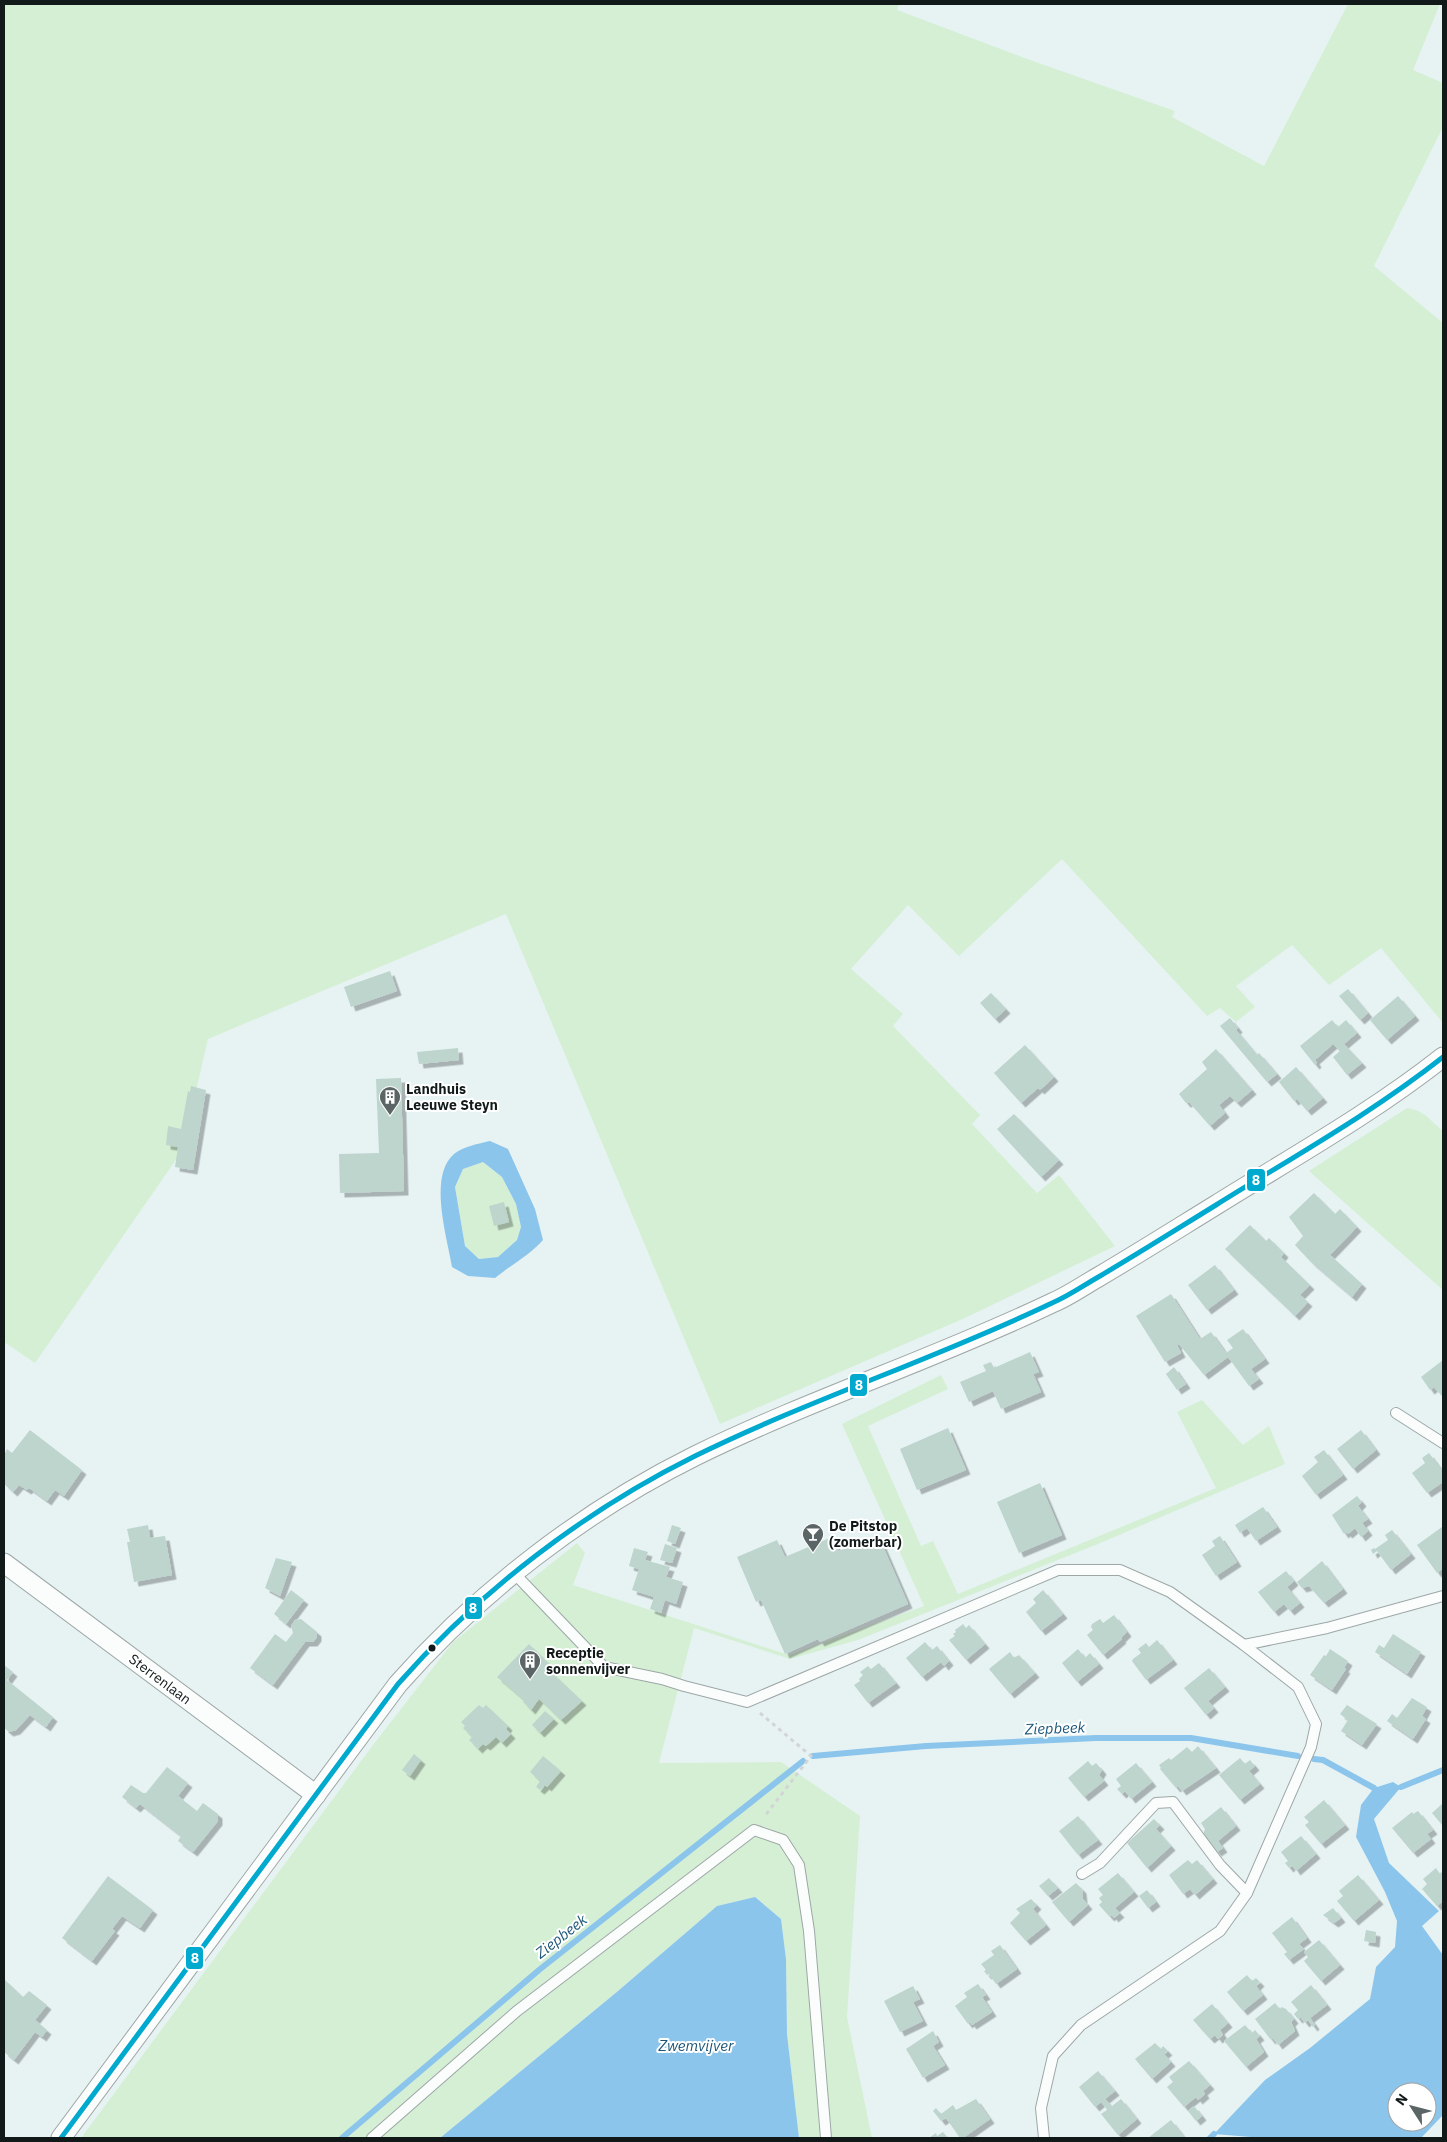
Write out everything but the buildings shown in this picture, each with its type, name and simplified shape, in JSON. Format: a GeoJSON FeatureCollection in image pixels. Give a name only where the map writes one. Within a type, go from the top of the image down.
{"type":"FeatureCollection","features":[{"type":"Feature","properties":{"kind":"street"},"geometry":{"type":"LineString","coordinates":[[61,2138],[398,1684],[431,1646],[514,1573],[584,1522],[638,1487],[695,1456],[804,1406],[966,1341],[1055,1302],[1374,1107],[1443,1057]]}},
{"type":"Feature","properties":{"kind":"street","name":"Sterrenlaan"},"geometry":{"type":"LineString","coordinates":[[4,1563],[316,1795]]}},
{"type":"Feature","properties":{"kind":"lane"},"geometry":{"type":"LineString","coordinates":[[1396,1413],[1443,1443]]}},
{"type":"Feature","properties":{"kind":"lane"},"geometry":{"type":"LineString","coordinates":[[514,1573],[604,1668],[662,1679],[747,1702],[1058,1570],[1120,1570],[1170,1592],[1244,1645],[1298,1687],[1316,1724],[1311,1747],[1247,1893],[1220,1931],[1081,2025],[1053,2056],[1041,2108],[1044,2138]]}},
{"type":"Feature","properties":{"kind":"lane"},"geometry":{"type":"LineString","coordinates":[[1244,1645],[1327,1628],[1443,1596]]}},
{"type":"Feature","properties":{"kind":"lane"},"geometry":{"type":"LineString","coordinates":[[1082,1874],[1100,1863],[1156,1803],[1173,1802],[1220,1865],[1247,1893]]}},
{"type":"Feature","properties":{"kind":"lane"},"geometry":{"type":"LineString","coordinates":[[372,2138],[517,2011],[754,1830],[783,1840],[799,1865],[809,1931],[826,2138]]}},
{"type":"Feature","properties":{"kind":"path"},"geometry":{"type":"LineString","coordinates":[[747,1702],[811,1756],[754,1830]]}},
{"type":"Feature","properties":{"kind":"green space"},"geometry":{"type":"Polygon","coordinates":[[[4,4],[899,4],[897,10],[1030,60],[1175,111],[1172,117],[1264,166],[1348,4],[1440,4],[1413,70],[1443,83],[1443,127],[1374,266],[1443,323],[1443,1023],[1381,948],[1329,985],[1292,945],[1236,986],[1255,1007],[1236,1022],[1220,1008],[1207,1016],[1062,859],[959,956],[908,905],[851,969],[903,1014],[893,1026],[980,1115],[972,1124],[1037,1193],[1059,1175],[1115,1246],[965,1318],[720,1424],[506,914],[208,1039],[182,1151],[35,1363],[4,1342],[4,4]]]}},
{"type":"Feature","properties":{"kind":"green space"},"geometry":{"type":"Polygon","coordinates":[[[1407,1108],[1419,1111],[1427,1116],[1443,1131],[1443,1290],[1309,1171],[1407,1108]]]}},
{"type":"Feature","properties":{"kind":"green space"},"geometry":{"type":"Polygon","coordinates":[[[483,1162],[502,1177],[516,1204],[521,1227],[517,1240],[498,1257],[479,1259],[465,1246],[455,1187],[463,1169],[483,1162]]]}},
{"type":"Feature","properties":{"kind":"green space"},"geometry":{"type":"Polygon","coordinates":[[[941,1375],[948,1389],[868,1426],[921,1546],[933,1541],[958,1594],[1216,1488],[1177,1412],[1202,1400],[1243,1445],[1269,1426],[1285,1464],[1098,1544],[858,1640],[790,1659],[694,1628],[659,1763],[781,1762],[860,1816],[847,2017],[872,2138],[799,2138],[787,2034],[786,1959],[781,1919],[755,1897],[717,1906],[618,1991],[440,2138],[81,2138],[373,1745],[453,1642],[577,1543],[585,1553],[573,1585],[789,1655],[924,1606],[842,1424],[941,1375]]]}},
{"type":"Feature","properties":{"kind":"water"},"geometry":{"type":"Polygon","coordinates":[[[490,1141],[508,1149],[535,1209],[543,1240],[495,1278],[468,1276],[452,1267],[441,1207],[442,1177],[446,1164],[458,1151],[490,1141]],[[483,1162],[463,1169],[455,1187],[465,1246],[479,1259],[498,1257],[517,1240],[521,1227],[516,1204],[502,1177],[483,1162]]]}},
{"type":"Feature","properties":{"kind":"water"},"geometry":{"type":"Polygon","coordinates":[[[1393,1782],[1401,1787],[1374,1819],[1389,1863],[1439,1911],[1422,1926],[1443,1955],[1443,2115],[1437,2121],[1437,2082],[1387,2082],[1387,2132],[1427,2132],[1421,2138],[1263,2138],[1214,2134],[1265,2080],[1310,2048],[1370,1999],[1376,1967],[1395,1947],[1397,1921],[1385,1892],[1356,1837],[1361,1805],[1374,1788],[1393,1782]]]}},
{"type":"Feature","properties":{"kind":"water","name":"Zwemvijver"},"geometry":{"type":"Polygon","coordinates":[[[755,1897],[781,1919],[786,1959],[787,2034],[799,2138],[440,2138],[618,1991],[717,1906],[755,1897]]]}},
{"type":"Feature","properties":{"kind":"waterway","name":"Ziepbeek"},"geometry":{"type":"LineString","coordinates":[[813,1756],[926,1746],[1096,1738],[1191,1738],[1298,1756]]}},
{"type":"Feature","properties":{"kind":"waterway","name":"Ziepbeek"},"geometry":{"type":"LineString","coordinates":[[1314,1759],[1323,1760],[1374,1788]]}},
{"type":"Feature","properties":{"kind":"waterway","name":"Ziepbeek"},"geometry":{"type":"LineString","coordinates":[[342,2138],[539,1970],[803,1761]]}},
{"type":"Feature","properties":{"kind":"waterway","name":"Ziepbeek"},"geometry":{"type":"LineString","coordinates":[[1401,1787],[1443,1770]]}},
{"type":"Feature","properties":{"kind":"waterway"},"geometry":{"type":"LineString","coordinates":[[1210,2138],[1214,2134]]}},
{"type":"Feature","properties":{"kind":"transit line","name":"8"},"geometry":{"type":"LineString","coordinates":[[61,2138],[398,1684],[463,1617],[536,1556],[613,1502],[695,1456],[783,1416],[963,1343],[1064,1297],[1332,1134],[1388,1097],[1443,1057]]}},
{"type":"Feature","properties":{"kind":"place","name":"Landhuis Leeuwe Steyn"},"geometry":{"type":"Point","coordinates":[390,1116]}},
{"type":"Feature","properties":{"kind":"place","name":"De Pitstop (zomerbar)"},"geometry":{"type":"Point","coordinates":[813,1553]}},
{"type":"Feature","properties":{"kind":"place","name":"Receptie sonnenvijver"},"geometry":{"type":"Point","coordinates":[530,1680]}}]}
